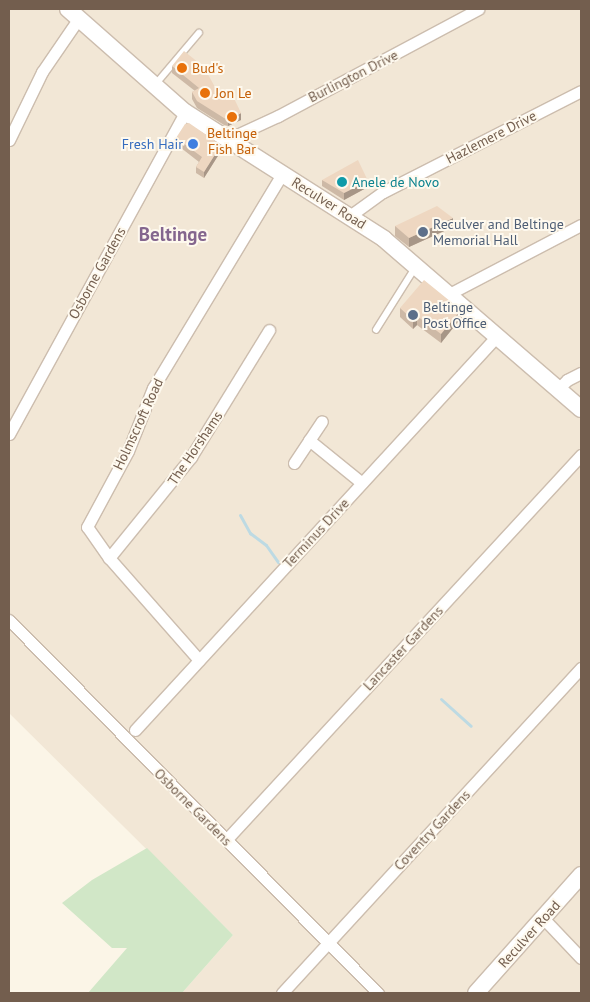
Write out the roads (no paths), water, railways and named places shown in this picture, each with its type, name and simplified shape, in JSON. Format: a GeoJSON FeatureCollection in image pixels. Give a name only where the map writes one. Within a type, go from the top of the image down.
{"type":"FeatureCollection","features":[{"type":"Feature","properties":{"kind":"street","name":"Burlington Drive"},"geometry":{"type":"LineString","coordinates":[[226,140],[278,116],[478,9]]}},
{"type":"Feature","properties":{"kind":"street","name":"Reculver Road"},"geometry":{"type":"LineString","coordinates":[[73,14],[186,112],[226,140],[351,215],[416,266],[498,335],[581,409]]}},
{"type":"Feature","properties":{"kind":"street"},"geometry":{"type":"LineString","coordinates":[[9,140],[73,14]]}},
{"type":"Feature","properties":{"kind":"street","name":"Hazlemere Drive"},"geometry":{"type":"LineString","coordinates":[[351,215],[382,192],[581,91]]}},
{"type":"Feature","properties":{"kind":"street","name":"Osborne Gardens"},"geometry":{"type":"LineString","coordinates":[[9,434],[186,112]]}},
{"type":"Feature","properties":{"kind":"street","name":"Holmscroft Road"},"geometry":{"type":"LineString","coordinates":[[199,660],[109,558],[87,527],[95,507],[128,451],[153,388],[282,174]]}},
{"type":"Feature","properties":{"kind":"street"},"geometry":{"type":"LineString","coordinates":[[449,294],[581,225]]}},
{"type":"Feature","properties":{"kind":"street","name":"The Horshams"},"geometry":{"type":"LineString","coordinates":[[109,558],[191,457],[269,330]]}},
{"type":"Feature","properties":{"kind":"street","name":"Terminus Drive"},"geometry":{"type":"LineString","coordinates":[[135,730],[498,335]]}},
{"type":"Feature","properties":{"kind":"street"},"geometry":{"type":"LineString","coordinates":[[558,389],[566,380],[581,373]]}},
{"type":"Feature","properties":{"kind":"street"},"geometry":{"type":"LineString","coordinates":[[294,463],[322,421]]}},
{"type":"Feature","properties":{"kind":"street"},"geometry":{"type":"LineString","coordinates":[[309,440],[362,483]]}},
{"type":"Feature","properties":{"kind":"street","name":"Lancaster Gardens"},"geometry":{"type":"LineString","coordinates":[[226,840],[581,455]]}},
{"type":"Feature","properties":{"kind":"street","name":"Osborne Gardens"},"geometry":{"type":"LineString","coordinates":[[9,620],[376,992]]}},
{"type":"Feature","properties":{"kind":"street","name":"Coventry Gardens"},"geometry":{"type":"LineString","coordinates":[[282,993],[581,668]]}},
{"type":"Feature","properties":{"kind":"street","name":"Reculver Road"},"geometry":{"type":"LineString","coordinates":[[476,993],[581,876]]}},
{"type":"Feature","properties":{"kind":"street"},"geometry":{"type":"LineString","coordinates":[[543,918],[581,958]]}},
{"type":"Feature","properties":{"kind":"lane"},"geometry":{"type":"LineString","coordinates":[[154,86],[199,33]]}},
{"type":"Feature","properties":{"kind":"lane"},"geometry":{"type":"LineString","coordinates":[[376,330],[416,266]]}},
{"type":"Feature","properties":{"kind":"waterway"},"geometry":{"type":"LineString","coordinates":[[240,515],[250,533],[266,545],[278,562]]}},
{"type":"Feature","properties":{"kind":"waterway"},"geometry":{"type":"LineString","coordinates":[[441,699],[471,726]]}},
{"type":"Feature","properties":{"kind":"place","name":"Bud's"},"geometry":{"type":"Point","coordinates":[182,68]}},
{"type":"Feature","properties":{"kind":"place","name":"Jon Le"},"geometry":{"type":"Point","coordinates":[205,93]}},
{"type":"Feature","properties":{"kind":"place","name":"Beltinge Fish Bar"},"geometry":{"type":"Point","coordinates":[232,117]}},
{"type":"Feature","properties":{"kind":"place","name":"Fresh Hair"},"geometry":{"type":"Point","coordinates":[193,144]}},
{"type":"Feature","properties":{"kind":"place","name":"Anele de Novo"},"geometry":{"type":"Point","coordinates":[342,182]}},
{"type":"Feature","properties":{"kind":"place","name":"Reculver and Beltinge Memorial Hall"},"geometry":{"type":"Point","coordinates":[423,232]}},
{"type":"Feature","properties":{"kind":"place","name":"Beltinge Post Office"},"geometry":{"type":"Point","coordinates":[413,315]}},
{"type":"Feature","properties":{"kind":"district","name":"Beltinge"},"geometry":{"type":"Point","coordinates":[173,235]}}]}
